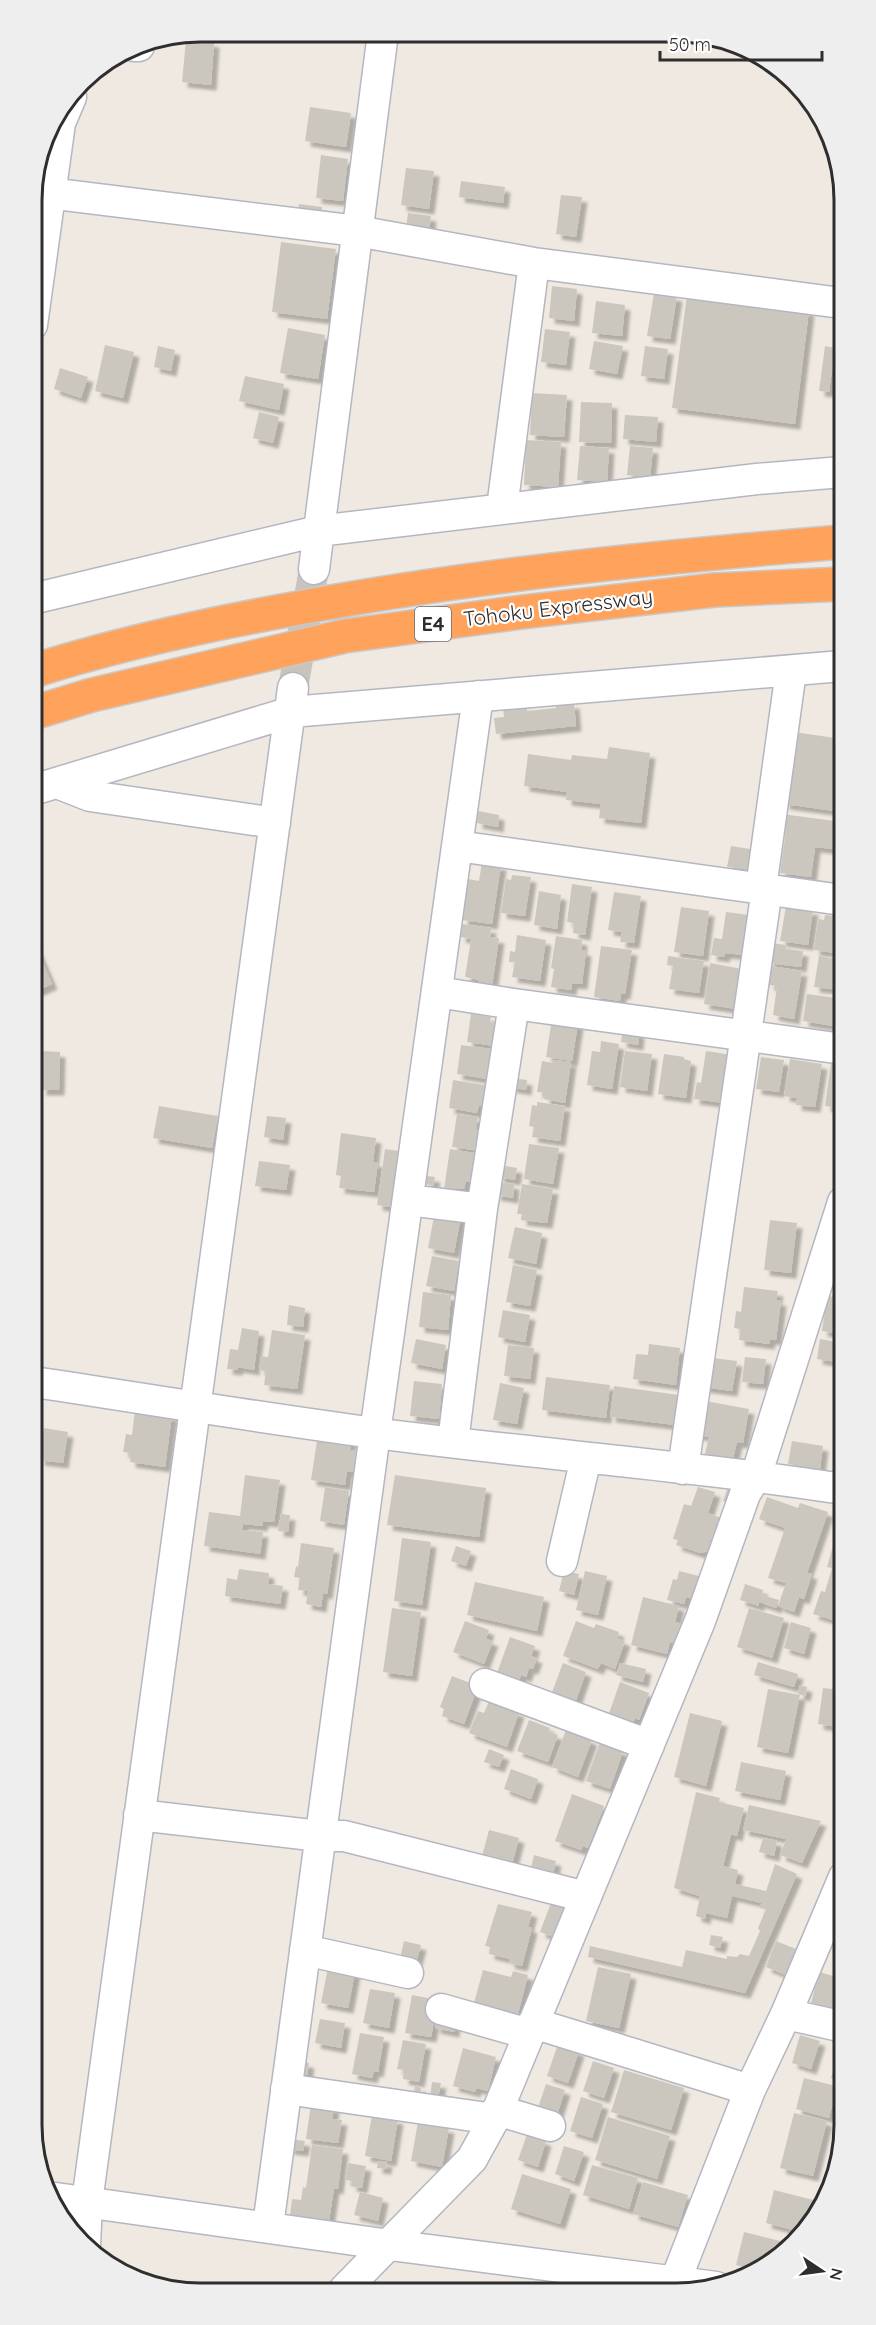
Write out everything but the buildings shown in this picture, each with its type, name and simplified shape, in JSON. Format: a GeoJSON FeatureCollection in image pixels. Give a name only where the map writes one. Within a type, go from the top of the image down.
{"type":"FeatureCollection","features":[{"type":"Feature","properties":{"kind":"highway"},"geometry":{"type":"LineString","coordinates":[[528,571],[722,531],[834,524]]}},
{"type":"Feature","properties":{"kind":"highway","name":"Tohoku Expressway"},"geometry":{"type":"LineString","coordinates":[[42,669],[76,657],[220,622],[358,597],[528,571],[834,543]]}},
{"type":"Feature","properties":{"kind":"highway","name":"Tohoku Expressway"},"geometry":{"type":"LineString","coordinates":[[42,710],[92,695],[345,636],[522,612],[715,590],[834,584]]}},
{"type":"Feature","properties":{"kind":"highway"},"geometry":{"type":"LineString","coordinates":[[522,612],[834,602]]}},
{"type":"Feature","properties":{"kind":"street"},"geometry":{"type":"LineString","coordinates":[[314,569],[381,42]]}},
{"type":"Feature","properties":{"kind":"street"},"geometry":{"type":"LineString","coordinates":[[42,189],[58,130]]}},
{"type":"Feature","properties":{"kind":"street"},"geometry":{"type":"LineString","coordinates":[[42,193],[357,231],[534,263],[834,296]]}},
{"type":"Feature","properties":{"kind":"street"},"geometry":{"type":"LineString","coordinates":[[502,508],[534,263]]}},
{"type":"Feature","properties":{"kind":"street"},"geometry":{"type":"LineString","coordinates":[[42,597],[318,531],[757,479],[834,473]]}},
{"type":"Feature","properties":{"kind":"street"},"geometry":{"type":"LineString","coordinates":[[45,786],[292,700],[478,696],[834,667]]}},
{"type":"Feature","properties":{"kind":"street"},"geometry":{"type":"LineString","coordinates":[[683,1469],[746,1036],[791,671]]}},
{"type":"Feature","properties":{"kind":"street"},"geometry":{"type":"LineString","coordinates":[[268,2226],[375,1433],[478,696]]}},
{"type":"Feature","properties":{"kind":"street"},"geometry":{"type":"LineString","coordinates":[[86,2234],[87,2202],[139,1815],[292,700]]}},
{"type":"Feature","properties":{"kind":"street"},"geometry":{"type":"LineString","coordinates":[[45,786],[90,796],[275,823]]}},
{"type":"Feature","properties":{"kind":"street"},"geometry":{"type":"LineString","coordinates":[[457,846],[834,899]]}},
{"type":"Feature","properties":{"kind":"street"},"geometry":{"type":"LineString","coordinates":[[437,992],[834,1048]]}},
{"type":"Feature","properties":{"kind":"street"},"geometry":{"type":"LineString","coordinates":[[453,1442],[482,1209],[514,1004]]}},
{"type":"Feature","properties":{"kind":"street"},"geometry":{"type":"LineString","coordinates":[[408,1200],[482,1209]]}},
{"type":"Feature","properties":{"kind":"street"},"geometry":{"type":"LineString","coordinates":[[351,2283],[472,2159],[495,2115],[700,1621],[745,1494],[756,1476],[834,1230]]}},
{"type":"Feature","properties":{"kind":"street"},"geometry":{"type":"LineString","coordinates":[[42,1383],[375,1433],[756,1476],[834,1488]]}},
{"type":"Feature","properties":{"kind":"street"},"geometry":{"type":"LineString","coordinates":[[562,1561],[586,1458]]}},
{"type":"Feature","properties":{"kind":"street"},"geometry":{"type":"LineString","coordinates":[[485,1684],[649,1745]]}},
{"type":"Feature","properties":{"kind":"street"},"geometry":{"type":"LineString","coordinates":[[139,1815],[320,1836],[344,1836],[586,1897]]}},
{"type":"Feature","properties":{"kind":"street"},"geometry":{"type":"LineString","coordinates":[[675,2282],[750,2090],[834,1903]]}},
{"type":"Feature","properties":{"kind":"street"},"geometry":{"type":"LineString","coordinates":[[305,1950],[408,1973]]}},
{"type":"Feature","properties":{"kind":"street"},"geometry":{"type":"LineString","coordinates":[[441,2009],[531,2028],[750,2090]]}},
{"type":"Feature","properties":{"kind":"street"},"geometry":{"type":"LineString","coordinates":[[786,2014],[834,2025]]}},
{"type":"Feature","properties":{"kind":"street"},"geometry":{"type":"LineString","coordinates":[[286,2089],[495,2115],[550,2126]]}},
{"type":"Feature","properties":{"kind":"street"},"geometry":{"type":"LineString","coordinates":[[60,2199],[683,2283]]}},
{"type":"Feature","properties":{"kind":"tunnel"},"geometry":{"type":"LineString","coordinates":[[293,688],[314,569]]}}]}
